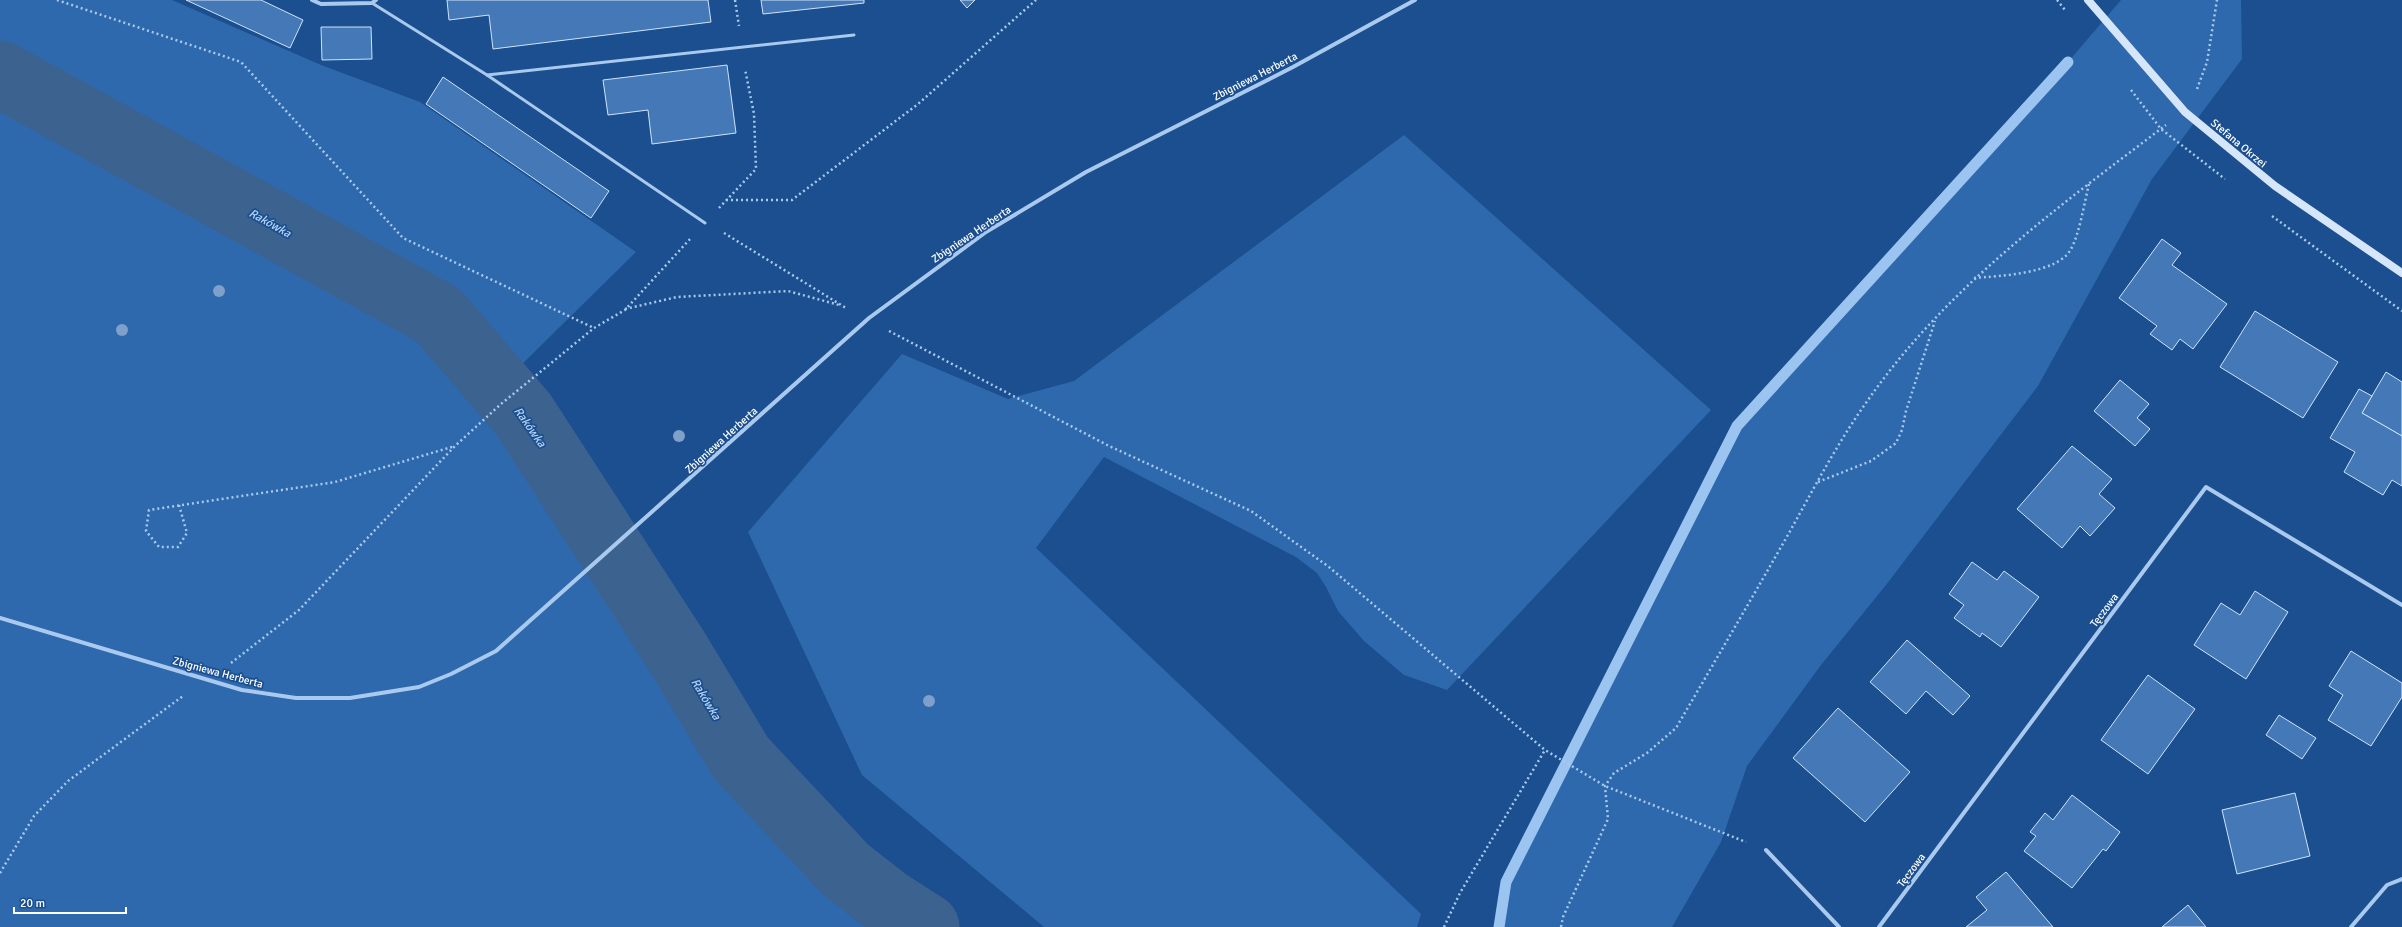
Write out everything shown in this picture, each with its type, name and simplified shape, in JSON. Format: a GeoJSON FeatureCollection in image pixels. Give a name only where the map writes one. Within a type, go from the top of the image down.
{"type":"FeatureCollection","features":[{"type":"Feature","properties":{"kind":"street"},"geometry":{"type":"LineString","coordinates":[[312,0],[321,4],[372,3],[376,0]]}},
{"type":"Feature","properties":{"kind":"street","name":"Zbigniewa Herberta"},"geometry":{"type":"LineString","coordinates":[[0,618],[242,690],[296,698],[350,698],[419,687],[451,674],[496,651],[869,318],[986,232],[1086,172],[1293,67],[1415,0]]}},
{"type":"Feature","properties":{"kind":"street","name":"Stefana Okrzei"},"geometry":{"type":"LineString","coordinates":[[2088,0],[2185,112],[2275,186],[2402,273]]}},
{"type":"Feature","properties":{"kind":"street","name":"Tęczowa"},"geometry":{"type":"LineString","coordinates":[[1879,927],[2206,487],[2402,605]]}},
{"type":"Feature","properties":{"kind":"street"},"geometry":{"type":"LineString","coordinates":[[1766,850],[1839,927]]}},
{"type":"Feature","properties":{"kind":"street"},"geometry":{"type":"LineString","coordinates":[[2351,927],[2387,885],[2402,879]]}},
{"type":"Feature","properties":{"kind":"lane"},"geometry":{"type":"LineString","coordinates":[[372,3],[487,75],[705,223]]}},
{"type":"Feature","properties":{"kind":"lane"},"geometry":{"type":"LineString","coordinates":[[487,75],[741,46],[854,35]]}},
{"type":"Feature","properties":{"kind":"path"},"geometry":{"type":"LineString","coordinates":[[56,0],[241,62],[403,238],[594,328]]}},
{"type":"Feature","properties":{"kind":"path"},"geometry":{"type":"LineString","coordinates":[[625,310],[756,169],[754,114],[741,46],[735,0]]}},
{"type":"Feature","properties":{"kind":"path"},"geometry":{"type":"LineString","coordinates":[[726,200],[792,200],[918,104],[1036,0]]}},
{"type":"Feature","properties":{"kind":"path"},"geometry":{"type":"LineString","coordinates":[[1561,927],[1563,917],[1608,819],[1605,786],[1614,773],[1647,754],[1676,728],[1817,482],[1868,400],[1936,318],[1974,278],[2090,184],[2185,112],[2202,80],[2217,0]]}},
{"type":"Feature","properties":{"kind":"path"},"geometry":{"type":"LineString","coordinates":[[1974,278],[2016,275],[2064,259],[2071,249],[2090,184]]}},
{"type":"Feature","properties":{"kind":"path"},"geometry":{"type":"LineString","coordinates":[[705,223],[738,239],[843,306],[869,318],[900,339],[1109,446],[1252,511],[1329,567],[1545,750],[1605,786],[1766,850]]}},
{"type":"Feature","properties":{"kind":"path"},"geometry":{"type":"LineString","coordinates":[[0,873],[34,816],[68,781],[177,700],[209,680],[299,610],[455,446],[501,404],[594,328],[625,310],[677,296],[788,291],[843,306]]}},
{"type":"Feature","properties":{"kind":"path"},"geometry":{"type":"LineString","coordinates":[[1817,482],[1871,461],[1896,443],[1902,430],[1906,411],[1936,318]]}},
{"type":"Feature","properties":{"kind":"path"},"geometry":{"type":"LineString","coordinates":[[179,505],[188,533],[178,547],[159,548],[146,531],[148,510],[179,505],[335,482],[455,446]]}},
{"type":"Feature","properties":{"kind":"path"},"geometry":{"type":"LineString","coordinates":[[1444,927],[1460,893],[1545,750]]}},
{"type":"Feature","properties":{"kind":"shaded area"},"geometry":{"type":"Polygon","coordinates":[[[0,0],[172,0],[321,65],[420,102],[636,252],[500,386],[523,414],[676,650],[741,758],[846,870],[887,902],[926,927],[0,927],[0,0]]]}},
{"type":"Feature","properties":{"kind":"shaded area"},"geometry":{"type":"Polygon","coordinates":[[[2121,0],[2241,0],[2242,59],[2152,179],[2038,386],[1886,585],[1821,665],[1747,766],[1721,842],[1672,927],[1499,927],[1506,882],[1737,426],[2068,62],[2121,0]]]}},
{"type":"Feature","properties":{"kind":"shaded area"},"geometry":{"type":"Polygon","coordinates":[[[1404,135],[1711,410],[1447,690],[1404,675],[1364,641],[1338,611],[1317,573],[1296,557],[1104,457],[1036,548],[1421,914],[1417,927],[1044,927],[862,775],[748,532],[902,354],[1008,399],[1074,381],[1404,135]]]}},
{"type":"Feature","properties":{"kind":"building"},"geometry":{"type":"Polygon","coordinates":[[[186,0],[261,0],[303,20],[290,48],[186,0]]]}},
{"type":"Feature","properties":{"kind":"building"},"geometry":{"type":"Polygon","coordinates":[[[447,0],[708,0],[711,22],[493,49],[489,15],[449,20],[447,0]]]}},
{"type":"Feature","properties":{"kind":"building"},"geometry":{"type":"Polygon","coordinates":[[[761,0],[864,0],[864,3],[763,14],[761,0]]]}},
{"type":"Feature","properties":{"kind":"building"},"geometry":{"type":"Polygon","coordinates":[[[960,0],[975,0],[967,8],[960,0]]]}},
{"type":"Feature","properties":{"kind":"building"},"geometry":{"type":"Polygon","coordinates":[[[321,27],[371,27],[372,59],[322,60],[321,27]]]}},
{"type":"Feature","properties":{"kind":"building"},"geometry":{"type":"Polygon","coordinates":[[[727,65],[736,133],[652,144],[648,110],[608,115],[603,80],[727,65]]]}},
{"type":"Feature","properties":{"kind":"building"},"geometry":{"type":"Polygon","coordinates":[[[443,77],[609,191],[591,218],[426,104],[443,77]]]}},
{"type":"Feature","properties":{"kind":"building"},"geometry":{"type":"Polygon","coordinates":[[[2162,239],[2181,253],[2172,265],[2227,304],[2193,349],[2180,339],[2172,350],[2150,334],[2157,326],[2119,298],[2162,239]]]}},
{"type":"Feature","properties":{"kind":"building"},"geometry":{"type":"Polygon","coordinates":[[[2255,311],[2338,362],[2303,418],[2220,367],[2255,311]]]}},
{"type":"Feature","properties":{"kind":"building"},"geometry":{"type":"Polygon","coordinates":[[[2386,372],[2402,382],[2402,436],[2362,413],[2386,372]]]}},
{"type":"Feature","properties":{"kind":"building"},"geometry":{"type":"Polygon","coordinates":[[[2120,380],[2149,404],[2137,418],[2150,429],[2135,446],[2094,411],[2120,380]]]}},
{"type":"Feature","properties":{"kind":"building"},"geometry":{"type":"Polygon","coordinates":[[[2359,389],[2372,396],[2362,413],[2402,436],[2402,486],[2392,480],[2383,495],[2344,472],[2355,452],[2330,438],[2359,389]]]}},
{"type":"Feature","properties":{"kind":"building"},"geometry":{"type":"Polygon","coordinates":[[[2072,446],[2112,479],[2099,494],[2115,508],[2090,536],[2080,526],[2062,548],[2017,509],[2072,446]]]}},
{"type":"Feature","properties":{"kind":"building"},"geometry":{"type":"Polygon","coordinates":[[[1972,562],[1997,580],[2004,571],[2039,597],[2001,647],[1982,633],[1980,637],[1954,618],[1964,605],[1949,594],[1972,562]]]}},
{"type":"Feature","properties":{"kind":"building"},"geometry":{"type":"Polygon","coordinates":[[[2255,591],[2288,612],[2246,679],[2194,645],[2221,603],[2240,615],[2255,591]]]}},
{"type":"Feature","properties":{"kind":"building"},"geometry":{"type":"Polygon","coordinates":[[[1907,640],[1970,696],[1953,715],[1926,691],[1906,714],[1870,682],[1907,640]]]}},
{"type":"Feature","properties":{"kind":"building"},"geometry":{"type":"Polygon","coordinates":[[[2351,651],[2402,683],[2402,697],[2371,746],[2328,720],[2343,695],[2329,686],[2351,651]]]}},
{"type":"Feature","properties":{"kind":"building"},"geometry":{"type":"Polygon","coordinates":[[[2148,675],[2195,709],[2148,774],[2101,740],[2148,675]]]}},
{"type":"Feature","properties":{"kind":"building"},"geometry":{"type":"Polygon","coordinates":[[[1838,708],[1910,772],[1865,822],[1793,758],[1838,708]]]}},
{"type":"Feature","properties":{"kind":"building"},"geometry":{"type":"Polygon","coordinates":[[[2279,715],[2316,738],[2302,759],[2266,735],[2279,715]]]}},
{"type":"Feature","properties":{"kind":"building"},"geometry":{"type":"Polygon","coordinates":[[[2295,793],[2310,856],[2237,874],[2222,810],[2295,793]]]}},
{"type":"Feature","properties":{"kind":"building"},"geometry":{"type":"Polygon","coordinates":[[[2072,795],[2120,832],[2106,851],[2103,849],[2072,888],[2024,851],[2036,836],[2030,832],[2045,813],[2053,820],[2072,795]]]}},
{"type":"Feature","properties":{"kind":"building"},"geometry":{"type":"Polygon","coordinates":[[[2006,872],[2053,927],[1966,927],[1987,910],[1976,897],[2006,872]]]}},
{"type":"Feature","properties":{"kind":"building"},"geometry":{"type":"Polygon","coordinates":[[[2188,905],[2206,927],[2162,927],[2188,905]]]}},
{"type":"Feature","properties":{"kind":"waterway"},"geometry":{"type":"LineString","coordinates":[[1499,927],[1506,882],[1737,426],[2068,62]]}},
{"type":"Feature","properties":{"kind":"waterway","name":"Rakówka"},"geometry":{"type":"LineString","coordinates":[[0,74],[438,315],[523,414],[676,650],[741,758],[846,870],[887,902],[926,927]]}}]}
